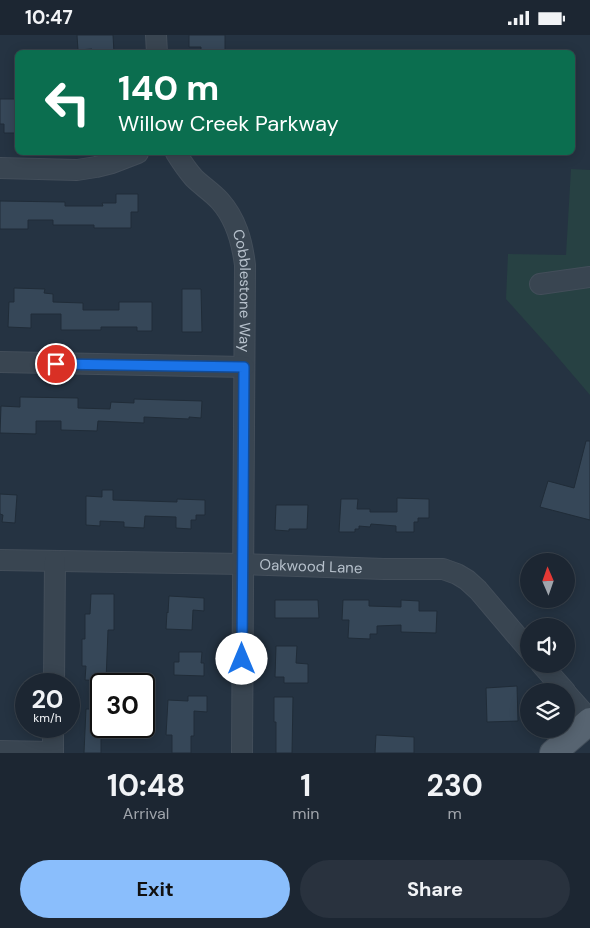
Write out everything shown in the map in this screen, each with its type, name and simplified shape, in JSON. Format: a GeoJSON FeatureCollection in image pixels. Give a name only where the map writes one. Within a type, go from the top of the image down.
{"type":"FeatureCollection","features":[{"type":"Feature","properties":{"kind":"main road"},"geometry":{"type":"LineString","coordinates":[[553,753],[590,721]]}},
{"type":"Feature","properties":{"kind":"street"},"geometry":{"type":"LineString","coordinates":[[156,35],[157,50]]}},
{"type":"Feature","properties":{"kind":"street"},"geometry":{"type":"LineString","coordinates":[[0,168],[77,170],[112,163],[133,155]]}},
{"type":"Feature","properties":{"kind":"street","name":"Cobblestone Way"},"geometry":{"type":"LineString","coordinates":[[177,155],[194,178],[220,201],[231,216],[243,248],[242,753]]}},
{"type":"Feature","properties":{"kind":"street"},"geometry":{"type":"LineString","coordinates":[[540,284],[590,277]]}},
{"type":"Feature","properties":{"kind":"street"},"geometry":{"type":"LineString","coordinates":[[0,363],[244,367]]}},
{"type":"Feature","properties":{"kind":"street","name":"Oakwood Lane"},"geometry":{"type":"LineString","coordinates":[[0,560],[443,569],[457,574],[478,590],[520,639]]}},
{"type":"Feature","properties":{"kind":"street"},"geometry":{"type":"LineString","coordinates":[[54,673],[55,561]]}},
{"type":"Feature","properties":{"kind":"street"},"geometry":{"type":"LineString","coordinates":[[549,673],[558,683]]}},
{"type":"Feature","properties":{"kind":"street"},"geometry":{"type":"LineString","coordinates":[[575,703],[590,721]]}},
{"type":"Feature","properties":{"kind":"street"},"geometry":{"type":"LineString","coordinates":[[0,751],[53,752],[53,738]]}},
{"type":"Feature","properties":{"kind":"green space"},"geometry":{"type":"Polygon","coordinates":[[[571,169],[590,170],[590,395],[506,299],[508,254],[566,255],[571,169]]]}},
{"type":"Feature","properties":{"kind":"building"},"geometry":{"type":"Polygon","coordinates":[[[77,35],[113,35],[114,50],[78,50],[77,35]]]}},
{"type":"Feature","properties":{"kind":"building"},"geometry":{"type":"Polygon","coordinates":[[[189,35],[225,35],[225,50],[201,50],[201,47],[189,47],[189,35]]]}},
{"type":"Feature","properties":{"kind":"building"},"geometry":{"type":"Polygon","coordinates":[[[0,99],[15,99],[15,133],[4,133],[4,124],[0,124],[0,99]]]}},
{"type":"Feature","properties":{"kind":"building"},"geometry":{"type":"Polygon","coordinates":[[[116,194],[138,194],[138,212],[131,212],[131,228],[94,228],[94,225],[53,225],[53,220],[28,220],[28,229],[0,229],[0,201],[65,202],[65,206],[103,206],[102,203],[116,203],[116,194]]]}},
{"type":"Feature","properties":{"kind":"building"},"geometry":{"type":"Polygon","coordinates":[[[14,288],[45,289],[44,293],[53,294],[53,302],[83,303],[83,310],[119,310],[119,302],[152,302],[152,331],[137,331],[137,327],[101,327],[101,330],[61,330],[61,314],[31,314],[31,328],[8,327],[9,302],[14,302],[14,288]]]}},
{"type":"Feature","properties":{"kind":"building"},"geometry":{"type":"Polygon","coordinates":[[[182,289],[201,289],[202,332],[182,332],[182,289]]]}},
{"type":"Feature","properties":{"kind":"building"},"geometry":{"type":"Polygon","coordinates":[[[20,397],[78,398],[78,408],[110,409],[111,402],[134,403],[134,399],[202,401],[201,418],[144,417],[144,423],[98,421],[97,431],[61,430],[61,421],[36,421],[36,434],[0,433],[1,406],[20,407],[20,397]]]}},
{"type":"Feature","properties":{"kind":"building"},"geometry":{"type":"Polygon","coordinates":[[[586,441],[590,441],[590,520],[540,507],[548,481],[574,488],[586,441]]]}},
{"type":"Feature","properties":{"kind":"building"},"geometry":{"type":"Polygon","coordinates":[[[102,490],[113,490],[113,500],[177,502],[177,499],[205,500],[205,515],[196,515],[196,520],[191,520],[191,529],[176,528],[176,517],[145,516],[144,528],[124,527],[124,522],[100,521],[100,526],[86,525],[86,496],[102,497],[102,490]]]}},
{"type":"Feature","properties":{"kind":"building"},"geometry":{"type":"Polygon","coordinates":[[[0,494],[17,495],[15,523],[2,522],[0,494]]]}},
{"type":"Feature","properties":{"kind":"building"},"geometry":{"type":"Polygon","coordinates":[[[397,498],[429,499],[429,518],[418,518],[418,522],[414,522],[414,532],[396,532],[396,526],[371,524],[370,527],[359,526],[359,529],[355,529],[355,532],[339,532],[341,499],[358,499],[357,509],[370,509],[370,512],[397,512],[397,498]]]}},
{"type":"Feature","properties":{"kind":"building"},"geometry":{"type":"Polygon","coordinates":[[[276,505],[308,505],[307,529],[275,530],[276,505]]]}},
{"type":"Feature","properties":{"kind":"building"},"geometry":{"type":"Polygon","coordinates":[[[91,594],[114,594],[114,630],[108,630],[106,673],[90,673],[90,680],[85,680],[86,666],[82,666],[82,639],[85,639],[85,614],[90,614],[91,594]]]}},
{"type":"Feature","properties":{"kind":"building"},"geometry":{"type":"Polygon","coordinates":[[[169,596],[204,598],[204,611],[193,610],[192,630],[166,629],[169,596]]]}},
{"type":"Feature","properties":{"kind":"building"},"geometry":{"type":"Polygon","coordinates":[[[275,600],[318,600],[319,618],[275,618],[275,600]]]}},
{"type":"Feature","properties":{"kind":"building"},"geometry":{"type":"Polygon","coordinates":[[[343,600],[369,600],[369,606],[401,607],[401,600],[419,601],[419,611],[437,611],[436,633],[401,632],[401,625],[377,626],[377,634],[370,634],[370,639],[348,638],[349,620],[342,620],[343,600]]]}},
{"type":"Feature","properties":{"kind":"building"},"geometry":{"type":"Polygon","coordinates":[[[276,646],[297,646],[296,663],[308,664],[308,683],[284,683],[284,677],[275,677],[276,646]]]}},
{"type":"Feature","properties":{"kind":"building"},"geometry":{"type":"Polygon","coordinates":[[[179,652],[202,652],[201,663],[204,663],[204,676],[174,675],[174,662],[179,662],[179,652]]]}},
{"type":"Feature","properties":{"kind":"building"},"geometry":{"type":"Polygon","coordinates":[[[517,686],[518,721],[487,722],[486,688],[517,686]]]}},
{"type":"Feature","properties":{"kind":"building"},"geometry":{"type":"Polygon","coordinates":[[[188,696],[207,696],[207,712],[194,711],[194,736],[191,736],[191,753],[172,753],[172,735],[166,735],[168,700],[188,701],[188,696]]]}},
{"type":"Feature","properties":{"kind":"building"},"geometry":{"type":"Polygon","coordinates":[[[274,697],[293,697],[292,753],[276,753],[274,697]]]}},
{"type":"Feature","properties":{"kind":"building"},"geometry":{"type":"Polygon","coordinates":[[[86,709],[90,709],[90,738],[101,738],[101,753],[84,753],[86,709]]]}},
{"type":"Feature","properties":{"kind":"building"},"geometry":{"type":"Polygon","coordinates":[[[376,735],[414,737],[414,753],[375,753],[376,735]]]}},
{"type":"Feature","properties":{"kind":"route"},"geometry":{"type":"LineString","coordinates":[[56,364],[244,367],[242,659]]}}]}
